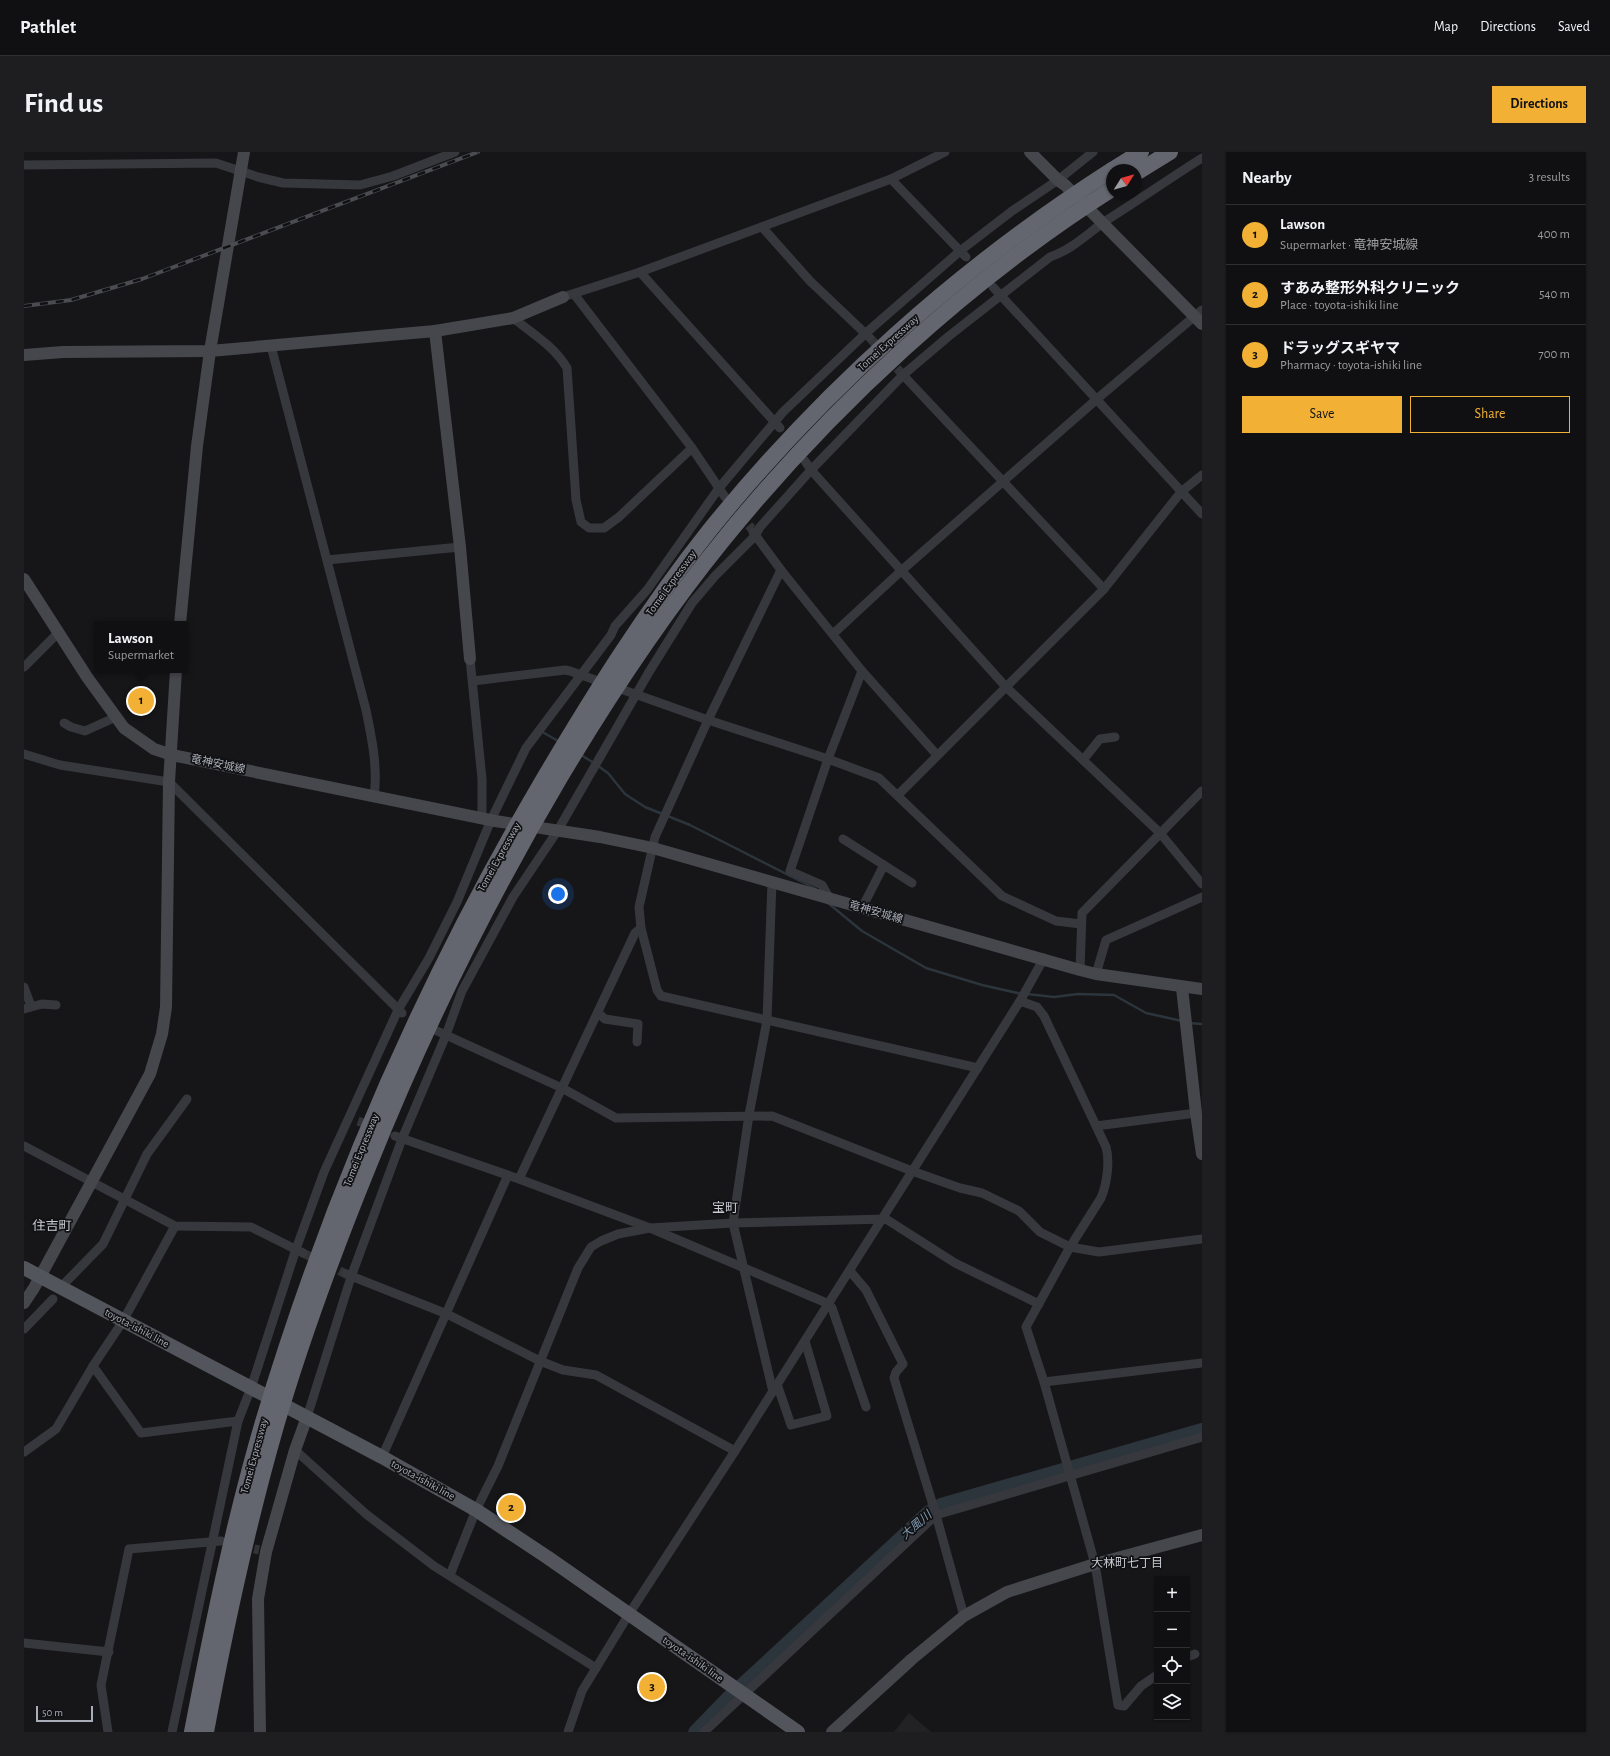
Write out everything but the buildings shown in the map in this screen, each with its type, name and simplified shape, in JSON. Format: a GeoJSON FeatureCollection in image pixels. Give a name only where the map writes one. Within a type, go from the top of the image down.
{"type":"FeatureCollection","features":[{"type":"Feature","properties":{"kind":"highway","name":"Tomei Expressway"},"geometry":{"type":"LineString","coordinates":[[1122,164],[1141,152]]}},
{"type":"Feature","properties":{"kind":"highway"},"geometry":{"type":"LineString","coordinates":[[1142,169],[1170,152]]}},
{"type":"Feature","properties":{"kind":"highway","name":"Tomei Expressway"},"geometry":{"type":"LineString","coordinates":[[192,1732],[208,1645],[244,1492],[269,1426],[281,1389],[340,1236],[399,1089],[435,1010],[498,886],[579,746],[652,634],[721,543],[757,499],[836,414],[955,305],[1006,264],[1069,207],[1101,190],[1106,181]]}},
{"type":"Feature","properties":{"kind":"highway","name":"Tomei Expressway"},"geometry":{"type":"LineString","coordinates":[[206,1732],[221,1648],[269,1426]]}},
{"type":"Feature","properties":{"kind":"main road","name":"toyota-ishiki line"},"geometry":{"type":"LineString","coordinates":[[24,1268],[382,1457],[476,1510],[547,1557],[798,1732]]}},
{"type":"Feature","properties":{"kind":"street"},"geometry":{"type":"LineString","coordinates":[[180,621],[197,446],[210,351],[244,152]]}},
{"type":"Feature","properties":{"kind":"street"},"geometry":{"type":"LineString","coordinates":[[24,165],[216,163],[241,170],[258,177],[283,183],[360,185],[393,176],[455,152]]}},
{"type":"Feature","properties":{"kind":"street"},"geometry":{"type":"LineString","coordinates":[[24,355],[63,352],[210,351],[435,331],[513,318],[568,296],[640,272],[891,179],[945,152]]}},
{"type":"Feature","properties":{"kind":"street"},"geometry":{"type":"LineString","coordinates":[[833,634],[902,571],[1098,399],[1200,317],[1102,224],[1065,185],[1030,152]]}},
{"type":"Feature","properties":{"kind":"street"},"geometry":{"type":"LineString","coordinates":[[172,1732],[217,1541],[238,1422],[299,1251],[324,1172],[350,1115],[457,902],[489,819],[526,748],[611,635],[615,626],[646,590],[719,488],[777,424],[868,336],[963,254],[1012,212],[1058,180],[1094,152]]}},
{"type":"Feature","properties":{"kind":"street"},"geometry":{"type":"LineString","coordinates":[[260,1732],[258,1599],[262,1551],[307,1417],[349,1276],[399,1138],[442,1033],[462,991],[513,897],[535,866],[555,830],[692,603],[753,532],[760,527],[811,470],[903,375],[1000,295],[1050,257],[1060,254],[1080,241],[1102,224],[1202,158]]}},
{"type":"Feature","properties":{"kind":"street"},"geometry":{"type":"LineString","coordinates":[[891,179],[963,254]]}},
{"type":"Feature","properties":{"kind":"street"},"geometry":{"type":"LineString","coordinates":[[762,227],[810,281],[868,336]]}},
{"type":"Feature","properties":{"kind":"street"},"geometry":{"type":"LineString","coordinates":[[640,272],[777,424]]}},
{"type":"Feature","properties":{"kind":"street"},"geometry":{"type":"LineString","coordinates":[[993,287],[1098,399],[1202,514]]}},
{"type":"Feature","properties":{"kind":"street"},"geometry":{"type":"LineString","coordinates":[[568,296],[692,448],[725,497]]}},
{"type":"Feature","properties":{"kind":"street"},"geometry":{"type":"LineString","coordinates":[[513,318],[548,345],[561,358],[567,368],[576,500],[581,522],[589,528],[604,528],[619,517],[692,448]]}},
{"type":"Feature","properties":{"kind":"street"},"geometry":{"type":"LineString","coordinates":[[435,331],[460,547],[482,779],[489,819]]}},
{"type":"Feature","properties":{"kind":"street"},"geometry":{"type":"LineString","coordinates":[[271,346],[370,730],[376,778],[374,797]]}},
{"type":"Feature","properties":{"kind":"street"},"geometry":{"type":"LineString","coordinates":[[903,375],[1104,589]]}},
{"type":"Feature","properties":{"kind":"street"},"geometry":{"type":"LineString","coordinates":[[805,461],[811,470],[1006,687],[1160,833],[1202,884]]}},
{"type":"Feature","properties":{"kind":"street"},"geometry":{"type":"LineString","coordinates":[[898,795],[1104,589],[1181,492],[1202,475]]}},
{"type":"Feature","properties":{"kind":"street"},"geometry":{"type":"LineString","coordinates":[[753,532],[781,570],[862,671],[937,755]]}},
{"type":"Feature","properties":{"kind":"street"},"geometry":{"type":"LineString","coordinates":[[327,560],[460,547]]}},
{"type":"Feature","properties":{"kind":"street"},"geometry":{"type":"LineString","coordinates":[[781,570],[708,720],[655,837],[639,906],[641,928],[657,990],[661,996],[978,1068]]}},
{"type":"Feature","properties":{"kind":"street","name":"竜神安城線"},"geometry":{"type":"LineString","coordinates":[[24,579],[58,633],[124,728],[140,741],[154,749],[172,755],[374,797],[489,819],[600,837],[653,848],[1044,958],[1080,970],[1182,988],[1202,989]]}},
{"type":"Feature","properties":{"kind":"street"},"geometry":{"type":"LineString","coordinates":[[24,667],[58,633]]}},
{"type":"Feature","properties":{"kind":"street"},"geometry":{"type":"LineString","coordinates":[[473,681],[565,670],[570,671],[708,720],[828,759],[879,778],[1002,896],[1056,921],[1081,924]]}},
{"type":"Feature","properties":{"kind":"street"},"geometry":{"type":"LineString","coordinates":[[830,899],[822,885],[790,871],[828,759],[862,671]]}},
{"type":"Feature","properties":{"kind":"street"},"geometry":{"type":"LineString","coordinates":[[24,1303],[93,1182],[150,1074],[162,1034],[166,1007],[169,782],[172,755],[176,673]]}},
{"type":"Feature","properties":{"kind":"street"},"geometry":{"type":"LineString","coordinates":[[64,723],[85,731],[116,717]]}},
{"type":"Feature","properties":{"kind":"street"},"geometry":{"type":"LineString","coordinates":[[1083,760],[1100,739],[1115,737]]}},
{"type":"Feature","properties":{"kind":"street"},"geometry":{"type":"LineString","coordinates":[[24,754],[60,765],[169,782],[401,1012]]}},
{"type":"Feature","properties":{"kind":"street"},"geometry":{"type":"LineString","coordinates":[[1080,970],[1082,913],[1202,792]]}},
{"type":"Feature","properties":{"kind":"street"},"geometry":{"type":"LineString","coordinates":[[843,839],[912,883]]}},
{"type":"Feature","properties":{"kind":"street"},"geometry":{"type":"LineString","coordinates":[[865,908],[865,902],[884,865]]}},
{"type":"Feature","properties":{"kind":"street"},"geometry":{"type":"LineString","coordinates":[[772,881],[767,1020],[749,1115],[733,1223],[775,1388],[790,1425],[827,1416],[805,1341]]}},
{"type":"Feature","properties":{"kind":"street"},"geometry":{"type":"LineString","coordinates":[[1096,974],[1106,940],[1202,897]]}},
{"type":"Feature","properties":{"kind":"street"},"geometry":{"type":"LineString","coordinates":[[519,1179],[635,933],[641,928]]}},
{"type":"Feature","properties":{"kind":"street"},"geometry":{"type":"LineString","coordinates":[[568,1732],[582,1691],[629,1614],[850,1271],[1020,1001],[1044,958]]}},
{"type":"Feature","properties":{"kind":"street"},"geometry":{"type":"LineString","coordinates":[[24,987],[27,1007],[42,1004],[56,1005]]}},
{"type":"Feature","properties":{"kind":"street"},"geometry":{"type":"LineString","coordinates":[[1182,988],[1196,1113],[1202,1152]]}},
{"type":"Feature","properties":{"kind":"street"},"geometry":{"type":"LineString","coordinates":[[1020,1001],[1038,1007],[1044,1016],[1107,1152],[1105,1190],[1070,1247],[1026,1327],[1044,1382],[1095,1564],[1118,1705],[1124,1706],[1141,1686],[1154,1677]]}},
{"type":"Feature","properties":{"kind":"street"},"geometry":{"type":"LineString","coordinates":[[598,1013],[605,1019],[638,1024],[637,1042]]}},
{"type":"Feature","properties":{"kind":"street"},"geometry":{"type":"LineString","coordinates":[[442,1033],[562,1088],[616,1118],[749,1115],[772,1116],[912,1171],[960,1188],[982,1192],[1019,1211],[1040,1232],[1070,1247],[1099,1252],[1202,1239]]}},
{"type":"Feature","properties":{"kind":"street"},"geometry":{"type":"LineString","coordinates":[[61,1287],[103,1244],[147,1154],[187,1099]]}},
{"type":"Feature","properties":{"kind":"street"},"geometry":{"type":"LineString","coordinates":[[1096,1126],[1196,1113]]}},
{"type":"Feature","properties":{"kind":"street"},"geometry":{"type":"LineString","coordinates":[[350,1115],[358,1121]]}},
{"type":"Feature","properties":{"kind":"street"},"geometry":{"type":"LineString","coordinates":[[399,1138],[508,1175],[650,1228],[829,1304],[832,1308],[866,1407]]}},
{"type":"Feature","properties":{"kind":"street"},"geometry":{"type":"LineString","coordinates":[[24,1146],[36,1148],[93,1182],[175,1226],[251,1227],[299,1251]]}},
{"type":"Feature","properties":{"kind":"street"},"geometry":{"type":"LineString","coordinates":[[382,1457],[508,1175]]}},
{"type":"Feature","properties":{"kind":"street"},"geometry":{"type":"LineString","coordinates":[[450,1575],[476,1510],[498,1466],[578,1268],[591,1247],[609,1236],[650,1228],[733,1223],[886,1219],[955,1263],[1039,1304]]}},
{"type":"Feature","properties":{"kind":"street"},"geometry":{"type":"LineString","coordinates":[[24,1452],[56,1430],[92,1366],[123,1321],[175,1226]]}},
{"type":"Feature","properties":{"kind":"street"},"geometry":{"type":"LineString","coordinates":[[850,1271],[866,1290],[903,1364],[896,1372],[894,1378],[936,1515],[964,1616]]}},
{"type":"Feature","properties":{"kind":"street"},"geometry":{"type":"LineString","coordinates":[[349,1276],[447,1314],[540,1361],[563,1370],[596,1375],[735,1451]]}},
{"type":"Feature","properties":{"kind":"street"},"geometry":{"type":"LineString","coordinates":[[24,1329],[53,1299]]}},
{"type":"Feature","properties":{"kind":"street"},"geometry":{"type":"LineString","coordinates":[[1044,1382],[1202,1363]]}},
{"type":"Feature","properties":{"kind":"street"},"geometry":{"type":"LineString","coordinates":[[92,1366],[141,1433],[238,1422]]}},
{"type":"Feature","properties":{"kind":"street"},"geometry":{"type":"LineString","coordinates":[[704,1732],[936,1515],[1202,1437]]}},
{"type":"Feature","properties":{"kind":"street"},"geometry":{"type":"LineString","coordinates":[[295,1450],[366,1514],[434,1566],[596,1668]]}},
{"type":"Feature","properties":{"kind":"street"},"geometry":{"type":"LineString","coordinates":[[832,1732],[912,1659],[964,1616],[1007,1592],[1095,1564],[1202,1534]]}},
{"type":"Feature","properties":{"kind":"street"},"geometry":{"type":"LineString","coordinates":[[108,1732],[101,1684],[109,1652],[129,1549],[217,1541]]}},
{"type":"Feature","properties":{"kind":"street"},"geometry":{"type":"LineString","coordinates":[[24,1644],[109,1652]]}},
{"type":"Feature","properties":{"kind":"shaded area"},"geometry":{"type":"Polygon","coordinates":[[[909,1713],[931,1732],[894,1732],[909,1713]]]}},
{"type":"Feature","properties":{"kind":"waterway"},"geometry":{"type":"LineString","coordinates":[[544,733],[560,742]]}},
{"type":"Feature","properties":{"kind":"waterway"},"geometry":{"type":"LineString","coordinates":[[581,755],[594,763]]}},
{"type":"Feature","properties":{"kind":"waterway"},"geometry":{"type":"LineString","coordinates":[[598,766],[608,773],[625,794],[645,807],[690,825],[816,889]]}},
{"type":"Feature","properties":{"kind":"waterway"},"geometry":{"type":"LineString","coordinates":[[828,903],[862,931],[926,968],[982,985],[1022,994]]}},
{"type":"Feature","properties":{"kind":"waterway"},"geometry":{"type":"LineString","coordinates":[[1027,994],[1054,997],[1078,994],[1114,995],[1146,1013],[1182,1021]]}},
{"type":"Feature","properties":{"kind":"waterway"},"geometry":{"type":"LineString","coordinates":[[1189,1023],[1202,1024]]}},
{"type":"Feature","properties":{"kind":"waterway","name":"大風川"},"geometry":{"type":"LineString","coordinates":[[695,1732],[727,1699],[929,1512],[941,1505],[1202,1430]]}},
{"type":"Feature","properties":{"kind":"tunnel"},"geometry":{"type":"LineString","coordinates":[[870,338],[903,375]]}},
{"type":"Feature","properties":{"kind":"tunnel"},"geometry":{"type":"LineString","coordinates":[[740,515],[752,529]]}},
{"type":"Feature","properties":{"kind":"tunnel"},"geometry":{"type":"LineString","coordinates":[[358,1121],[374,1127]]}},
{"type":"Feature","properties":{"kind":"tunnel"},"geometry":{"type":"LineString","coordinates":[[303,1253],[346,1274]]}},
{"type":"Feature","properties":{"kind":"tunnel"},"geometry":{"type":"LineString","coordinates":[[241,1546],[259,1550]]}},
{"type":"Feature","properties":{"kind":"railway"},"geometry":{"type":"LineString","coordinates":[[24,306],[71,300],[142,279],[478,152]]}},
{"type":"Feature","properties":{"kind":"place","name":"Lawson"},"geometry":{"type":"Point","coordinates":[141,701]}},
{"type":"Feature","properties":{"kind":"place","name":"すあみ整形外科クリニック"},"geometry":{"type":"Point","coordinates":[511,1508]}},
{"type":"Feature","properties":{"kind":"place","name":"ドラッグスギヤマ"},"geometry":{"type":"Point","coordinates":[652,1687]}},
{"type":"Feature","properties":{"kind":"district","name":"宝町"},"geometry":{"type":"Point","coordinates":[725,1208]}},
{"type":"Feature","properties":{"kind":"district","name":"住吉町"},"geometry":{"type":"Point","coordinates":[52,1226]}},
{"type":"Feature","properties":{"kind":"district","name":"大林町七丁目"},"geometry":{"type":"Point","coordinates":[1127,1563]}}]}
